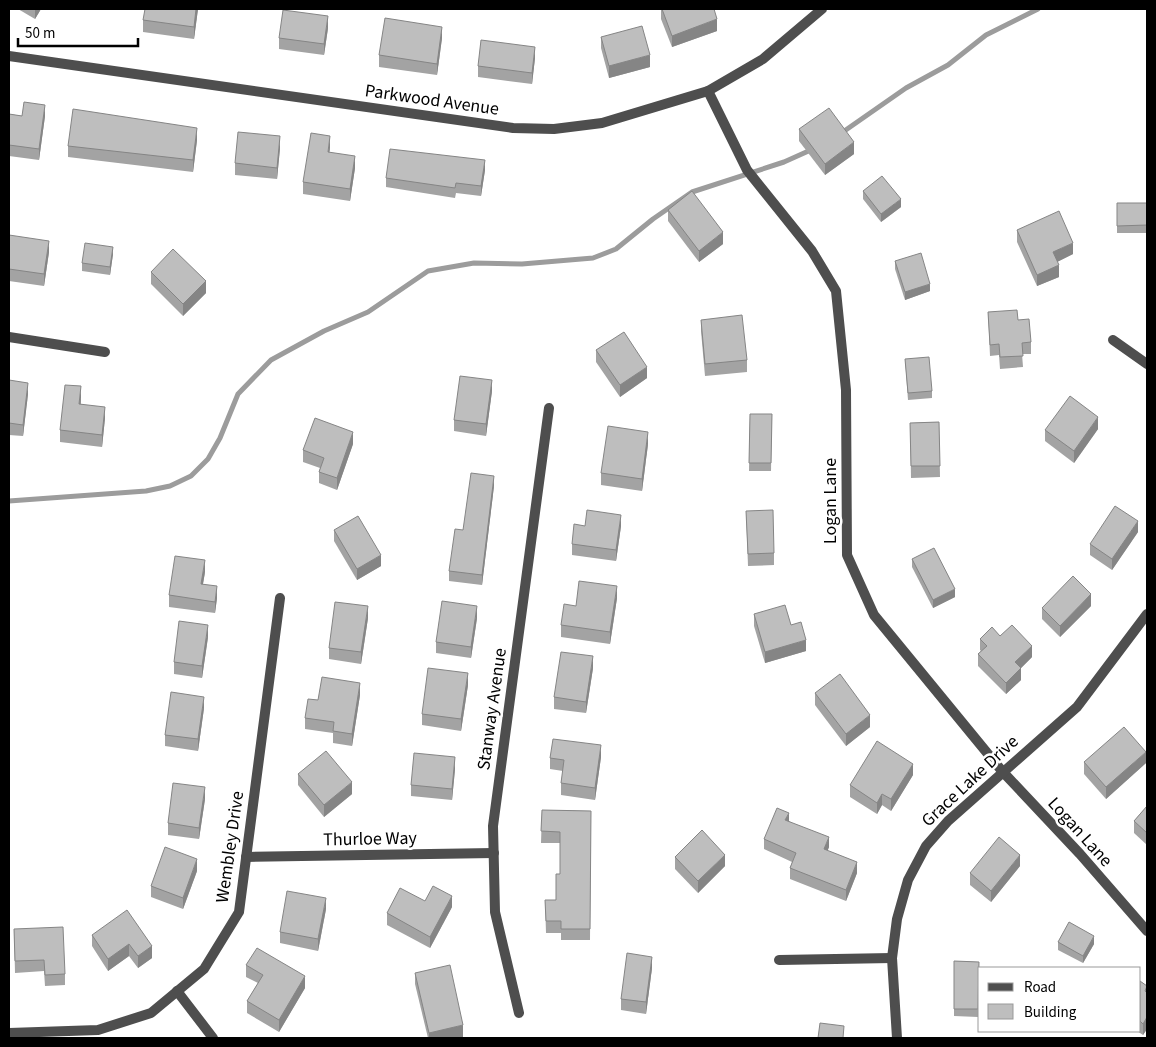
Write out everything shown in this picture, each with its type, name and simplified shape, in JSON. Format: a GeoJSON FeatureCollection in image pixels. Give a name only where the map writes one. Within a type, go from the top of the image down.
{"type":"FeatureCollection","features":[{"type":"Feature","properties":{"kind":"street","name":"Parkwood Avenue"},"geometry":{"type":"LineString","coordinates":[[9,56],[513,128],[554,129],[602,123],[708,91],[763,59],[822,9]]}},
{"type":"Feature","properties":{"kind":"street","name":"Logan Lane"},"geometry":{"type":"LineString","coordinates":[[708,91],[747,170],[812,251],[836,291],[846,390],[847,554],[874,615],[1002,771],[1080,854],[1147,931]]}},
{"type":"Feature","properties":{"kind":"street"},"geometry":{"type":"LineString","coordinates":[[9,337],[105,352]]}},
{"type":"Feature","properties":{"kind":"street"},"geometry":{"type":"LineString","coordinates":[[1112,340],[1147,364]]}},
{"type":"Feature","properties":{"kind":"street","name":"Stanway Avenue"},"geometry":{"type":"LineString","coordinates":[[518,1013],[495,912],[493,826],[549,408]]}},
{"type":"Feature","properties":{"kind":"street","name":"Wembley Drive"},"geometry":{"type":"LineString","coordinates":[[9,1033],[98,1030],[151,1013],[204,969],[239,912],[280,598]]}},
{"type":"Feature","properties":{"kind":"street","name":"Grace Lake Drive"},"geometry":{"type":"LineString","coordinates":[[897,1038],[892,958],[898,919],[908,880],[926,846],[948,821],[1002,771],[1077,707],[1147,614]]}},
{"type":"Feature","properties":{"kind":"street","name":"Thurloe Way"},"geometry":{"type":"LineString","coordinates":[[246,857],[494,853]]}},
{"type":"Feature","properties":{"kind":"street"},"geometry":{"type":"LineString","coordinates":[[778,960],[892,958]]}},
{"type":"Feature","properties":{"kind":"street"},"geometry":{"type":"LineString","coordinates":[[177,991],[214,1038]]}},
{"type":"Feature","properties":{"kind":"building"},"geometry":{"type":"Polygon","coordinates":[[[145,9],[196,9],[194,27],[143,20],[145,9]]]}},
{"type":"Feature","properties":{"kind":"building"},"geometry":{"type":"Polygon","coordinates":[[[662,9],[714,9],[717,19],[672,36],[662,9]]]}},
{"type":"Feature","properties":{"kind":"building"},"geometry":{"type":"Polygon","coordinates":[[[283,10],[328,16],[324,44],[279,38],[283,10]]]}},
{"type":"Feature","properties":{"kind":"building"},"geometry":{"type":"Polygon","coordinates":[[[385,18],[442,27],[437,64],[379,55],[385,18]]]}},
{"type":"Feature","properties":{"kind":"building"},"geometry":{"type":"Polygon","coordinates":[[[642,26],[650,55],[609,66],[601,37],[642,26]]]}},
{"type":"Feature","properties":{"kind":"building"},"geometry":{"type":"Polygon","coordinates":[[[481,40],[535,47],[532,73],[478,66],[481,40]]]}},
{"type":"Feature","properties":{"kind":"building"},"geometry":{"type":"Polygon","coordinates":[[[24,102],[45,105],[39,149],[9,145],[9,114],[22,116],[24,102]]]}},
{"type":"Feature","properties":{"kind":"building"},"geometry":{"type":"Polygon","coordinates":[[[829,108],[854,142],[825,164],[799,129],[829,108]]]}},
{"type":"Feature","properties":{"kind":"building"},"geometry":{"type":"Polygon","coordinates":[[[73,109],[197,128],[193,160],[68,146],[73,109]]]}},
{"type":"Feature","properties":{"kind":"building"},"geometry":{"type":"Polygon","coordinates":[[[238,132],[280,136],[277,168],[235,163],[238,132]]]}},
{"type":"Feature","properties":{"kind":"building"},"geometry":{"type":"Polygon","coordinates":[[[311,133],[330,136],[328,152],[355,156],[350,189],[303,182],[311,133]]]}},
{"type":"Feature","properties":{"kind":"building"},"geometry":{"type":"Polygon","coordinates":[[[390,149],[485,160],[481,186],[456,183],[455,188],[386,178],[390,149]]]}},
{"type":"Feature","properties":{"kind":"building"},"geometry":{"type":"Polygon","coordinates":[[[882,176],[901,199],[881,214],[863,191],[882,176]]]}},
{"type":"Feature","properties":{"kind":"building"},"geometry":{"type":"Polygon","coordinates":[[[692,191],[723,232],[699,251],[668,210],[692,191]]]}},
{"type":"Feature","properties":{"kind":"building"},"geometry":{"type":"Polygon","coordinates":[[[1117,203],[1147,203],[1147,225],[1117,226],[1117,203]]]}},
{"type":"Feature","properties":{"kind":"building"},"geometry":{"type":"Polygon","coordinates":[[[1059,211],[1073,243],[1053,252],[1059,265],[1037,275],[1017,230],[1059,211]]]}},
{"type":"Feature","properties":{"kind":"building"},"geometry":{"type":"Polygon","coordinates":[[[9,235],[49,241],[44,274],[9,269],[9,235]]]}},
{"type":"Feature","properties":{"kind":"building"},"geometry":{"type":"Polygon","coordinates":[[[85,243],[113,247],[110,267],[82,263],[85,243]]]}},
{"type":"Feature","properties":{"kind":"building"},"geometry":{"type":"Polygon","coordinates":[[[173,249],[206,281],[183,304],[151,272],[173,249]]]}},
{"type":"Feature","properties":{"kind":"building"},"geometry":{"type":"Polygon","coordinates":[[[921,253],[930,284],[905,292],[895,261],[921,253]]]}},
{"type":"Feature","properties":{"kind":"building"},"geometry":{"type":"Polygon","coordinates":[[[1017,310],[1018,320],[1029,319],[1031,342],[1022,343],[1023,356],[1000,357],[999,344],[990,345],[988,312],[1017,310]]]}},
{"type":"Feature","properties":{"kind":"building"},"geometry":{"type":"Polygon","coordinates":[[[742,315],[747,360],[705,364],[701,320],[742,315]]]}},
{"type":"Feature","properties":{"kind":"building"},"geometry":{"type":"Polygon","coordinates":[[[624,332],[647,367],[620,385],[596,350],[624,332]]]}},
{"type":"Feature","properties":{"kind":"building"},"geometry":{"type":"Polygon","coordinates":[[[929,357],[932,391],[908,393],[905,359],[929,357]]]}},
{"type":"Feature","properties":{"kind":"building"},"geometry":{"type":"Polygon","coordinates":[[[460,376],[492,380],[486,424],[454,420],[460,376]]]}},
{"type":"Feature","properties":{"kind":"building"},"geometry":{"type":"Polygon","coordinates":[[[9,380],[28,383],[23,425],[9,423],[9,380]]]}},
{"type":"Feature","properties":{"kind":"building"},"geometry":{"type":"Polygon","coordinates":[[[65,385],[81,386],[79,404],[105,407],[102,435],[60,430],[65,385]]]}},
{"type":"Feature","properties":{"kind":"building"},"geometry":{"type":"Polygon","coordinates":[[[1070,396],[1098,417],[1074,451],[1045,430],[1070,396]]]}},
{"type":"Feature","properties":{"kind":"building"},"geometry":{"type":"Polygon","coordinates":[[[750,414],[772,414],[771,463],[749,463],[750,414]]]}},
{"type":"Feature","properties":{"kind":"building"},"geometry":{"type":"Polygon","coordinates":[[[315,418],[353,432],[337,478],[319,472],[324,458],[303,450],[315,418]]]}},
{"type":"Feature","properties":{"kind":"building"},"geometry":{"type":"Polygon","coordinates":[[[939,422],[940,466],[911,466],[910,423],[939,422]]]}},
{"type":"Feature","properties":{"kind":"building"},"geometry":{"type":"Polygon","coordinates":[[[608,426],[648,432],[642,479],[601,473],[608,426]]]}},
{"type":"Feature","properties":{"kind":"building"},"geometry":{"type":"Polygon","coordinates":[[[471,473],[494,476],[482,575],[449,571],[455,529],[463,530],[471,473]]]}},
{"type":"Feature","properties":{"kind":"building"},"geometry":{"type":"Polygon","coordinates":[[[1115,506],[1138,521],[1112,559],[1090,544],[1115,506]]]}},
{"type":"Feature","properties":{"kind":"building"},"geometry":{"type":"Polygon","coordinates":[[[587,510],[621,515],[616,550],[572,544],[574,524],[585,526],[587,510]]]}},
{"type":"Feature","properties":{"kind":"building"},"geometry":{"type":"Polygon","coordinates":[[[773,510],[774,553],[748,554],[746,511],[773,510]]]}},
{"type":"Feature","properties":{"kind":"building"},"geometry":{"type":"Polygon","coordinates":[[[358,516],[381,555],[357,569],[334,530],[358,516]]]}},
{"type":"Feature","properties":{"kind":"building"},"geometry":{"type":"Polygon","coordinates":[[[934,548],[955,589],[933,600],[912,559],[934,548]]]}},
{"type":"Feature","properties":{"kind":"building"},"geometry":{"type":"Polygon","coordinates":[[[175,556],[205,560],[201,584],[217,586],[215,602],[169,595],[175,556]]]}},
{"type":"Feature","properties":{"kind":"building"},"geometry":{"type":"Polygon","coordinates":[[[1073,576],[1091,594],[1060,626],[1042,608],[1073,576]]]}},
{"type":"Feature","properties":{"kind":"building"},"geometry":{"type":"Polygon","coordinates":[[[579,581],[617,586],[610,632],[561,625],[564,604],[576,606],[579,581]]]}},
{"type":"Feature","properties":{"kind":"building"},"geometry":{"type":"Polygon","coordinates":[[[442,601],[477,606],[471,647],[436,642],[442,601]]]}},
{"type":"Feature","properties":{"kind":"building"},"geometry":{"type":"Polygon","coordinates":[[[335,602],[368,606],[361,652],[329,648],[335,602]]]}},
{"type":"Feature","properties":{"kind":"building"},"geometry":{"type":"Polygon","coordinates":[[[785,605],[791,625],[801,622],[806,640],[765,652],[754,614],[785,605]]]}},
{"type":"Feature","properties":{"kind":"building"},"geometry":{"type":"Polygon","coordinates":[[[179,621],[208,625],[202,666],[174,662],[179,621]]]}},
{"type":"Feature","properties":{"kind":"building"},"geometry":{"type":"Polygon","coordinates":[[[1012,625],[1032,646],[1015,662],[1021,668],[1006,683],[978,654],[987,646],[980,639],[992,627],[1000,636],[1012,625]]]}},
{"type":"Feature","properties":{"kind":"building"},"geometry":{"type":"Polygon","coordinates":[[[561,652],[593,656],[586,702],[554,697],[561,652]]]}},
{"type":"Feature","properties":{"kind":"building"},"geometry":{"type":"Polygon","coordinates":[[[428,668],[468,673],[461,719],[422,714],[428,668]]]}},
{"type":"Feature","properties":{"kind":"building"},"geometry":{"type":"Polygon","coordinates":[[[840,674],[870,715],[846,734],[815,693],[840,674]]]}},
{"type":"Feature","properties":{"kind":"building"},"geometry":{"type":"Polygon","coordinates":[[[322,677],[360,683],[352,734],[333,731],[334,722],[305,718],[308,699],[318,700],[322,677]]]}},
{"type":"Feature","properties":{"kind":"building"},"geometry":{"type":"Polygon","coordinates":[[[171,692],[204,697],[198,739],[165,735],[171,692]]]}},
{"type":"Feature","properties":{"kind":"building"},"geometry":{"type":"Polygon","coordinates":[[[1124,727],[1146,752],[1106,787],[1084,762],[1124,727]]]}},
{"type":"Feature","properties":{"kind":"building"},"geometry":{"type":"Polygon","coordinates":[[[553,739],[601,745],[595,788],[561,783],[564,760],[550,758],[553,739]]]}},
{"type":"Feature","properties":{"kind":"building"},"geometry":{"type":"Polygon","coordinates":[[[877,741],[913,764],[891,799],[882,794],[877,803],[850,785],[877,741]]]}},
{"type":"Feature","properties":{"kind":"building"},"geometry":{"type":"Polygon","coordinates":[[[326,751],[352,782],[324,805],[298,774],[326,751]]]}},
{"type":"Feature","properties":{"kind":"building"},"geometry":{"type":"Polygon","coordinates":[[[414,753],[455,757],[452,789],[411,785],[414,753]]]}},
{"type":"Feature","properties":{"kind":"building"},"geometry":{"type":"Polygon","coordinates":[[[173,783],[205,787],[199,828],[168,823],[173,783]]]}},
{"type":"Feature","properties":{"kind":"building"},"geometry":{"type":"Polygon","coordinates":[[[1147,806],[1147,833],[1134,821],[1147,806]]]}},
{"type":"Feature","properties":{"kind":"building"},"geometry":{"type":"Polygon","coordinates":[[[777,808],[789,813],[785,820],[829,837],[824,849],[857,862],[846,890],[790,868],[796,853],[764,839],[777,808]]]}},
{"type":"Feature","properties":{"kind":"building"},"geometry":{"type":"Polygon","coordinates":[[[542,810],[591,811],[590,929],[561,929],[561,921],[546,921],[545,900],[556,900],[556,874],[560,874],[560,832],[541,831],[542,810]]]}},
{"type":"Feature","properties":{"kind":"building"},"geometry":{"type":"Polygon","coordinates":[[[702,830],[725,855],[698,881],[675,857],[702,830]]]}},
{"type":"Feature","properties":{"kind":"building"},"geometry":{"type":"Polygon","coordinates":[[[999,837],[1020,855],[991,891],[970,873],[999,837]]]}},
{"type":"Feature","properties":{"kind":"building"},"geometry":{"type":"Polygon","coordinates":[[[165,847],[197,859],[183,898],[151,886],[165,847]]]}},
{"type":"Feature","properties":{"kind":"building"},"geometry":{"type":"Polygon","coordinates":[[[433,886],[452,896],[430,937],[387,913],[400,888],[425,901],[433,886]]]}},
{"type":"Feature","properties":{"kind":"building"},"geometry":{"type":"Polygon","coordinates":[[[287,891],[326,898],[318,939],[280,932],[287,891]]]}},
{"type":"Feature","properties":{"kind":"building"},"geometry":{"type":"Polygon","coordinates":[[[127,910],[152,946],[138,956],[129,944],[108,959],[92,935],[127,910]]]}},
{"type":"Feature","properties":{"kind":"building"},"geometry":{"type":"Polygon","coordinates":[[[1069,922],[1094,936],[1083,956],[1058,942],[1069,922]]]}},
{"type":"Feature","properties":{"kind":"building"},"geometry":{"type":"Polygon","coordinates":[[[63,927],[65,974],[45,975],[44,960],[15,961],[14,929],[63,927]]]}},
{"type":"Feature","properties":{"kind":"building"},"geometry":{"type":"Polygon","coordinates":[[[257,948],[305,976],[279,1020],[247,1001],[263,975],[246,965],[257,948]]]}},
{"type":"Feature","properties":{"kind":"building"},"geometry":{"type":"Polygon","coordinates":[[[627,953],[652,957],[646,1002],[621,999],[627,953]]]}},
{"type":"Feature","properties":{"kind":"building"},"geometry":{"type":"Polygon","coordinates":[[[954,961],[979,962],[978,1009],[954,1009],[954,961]]]}},
{"type":"Feature","properties":{"kind":"building"},"geometry":{"type":"Polygon","coordinates":[[[450,965],[463,1025],[429,1033],[415,973],[450,965]]]}},
{"type":"Feature","properties":{"kind":"building"},"geometry":{"type":"Polygon","coordinates":[[[1141,982],[1147,986],[1145,991],[1147,993],[1147,1017],[1143,1024],[1141,1022],[1141,982]]]}},
{"type":"Feature","properties":{"kind":"building"},"geometry":{"type":"Polygon","coordinates":[[[820,1023],[844,1026],[843,1038],[818,1038],[820,1023]]]}},
{"type":"Feature","properties":{"kind":"waterway"},"geometry":{"type":"LineString","coordinates":[[840,134],[906,88],[948,65],[986,35],[1038,9]]}},
{"type":"Feature","properties":{"kind":"waterway"},"geometry":{"type":"LineString","coordinates":[[9,501],[146,491],[170,486],[191,476],[208,459],[220,438],[238,394],[271,360],[324,331],[368,312],[428,271],[474,263],[522,264],[593,258],[616,249],[653,219],[692,192],[784,162],[813,149]]}}]}
